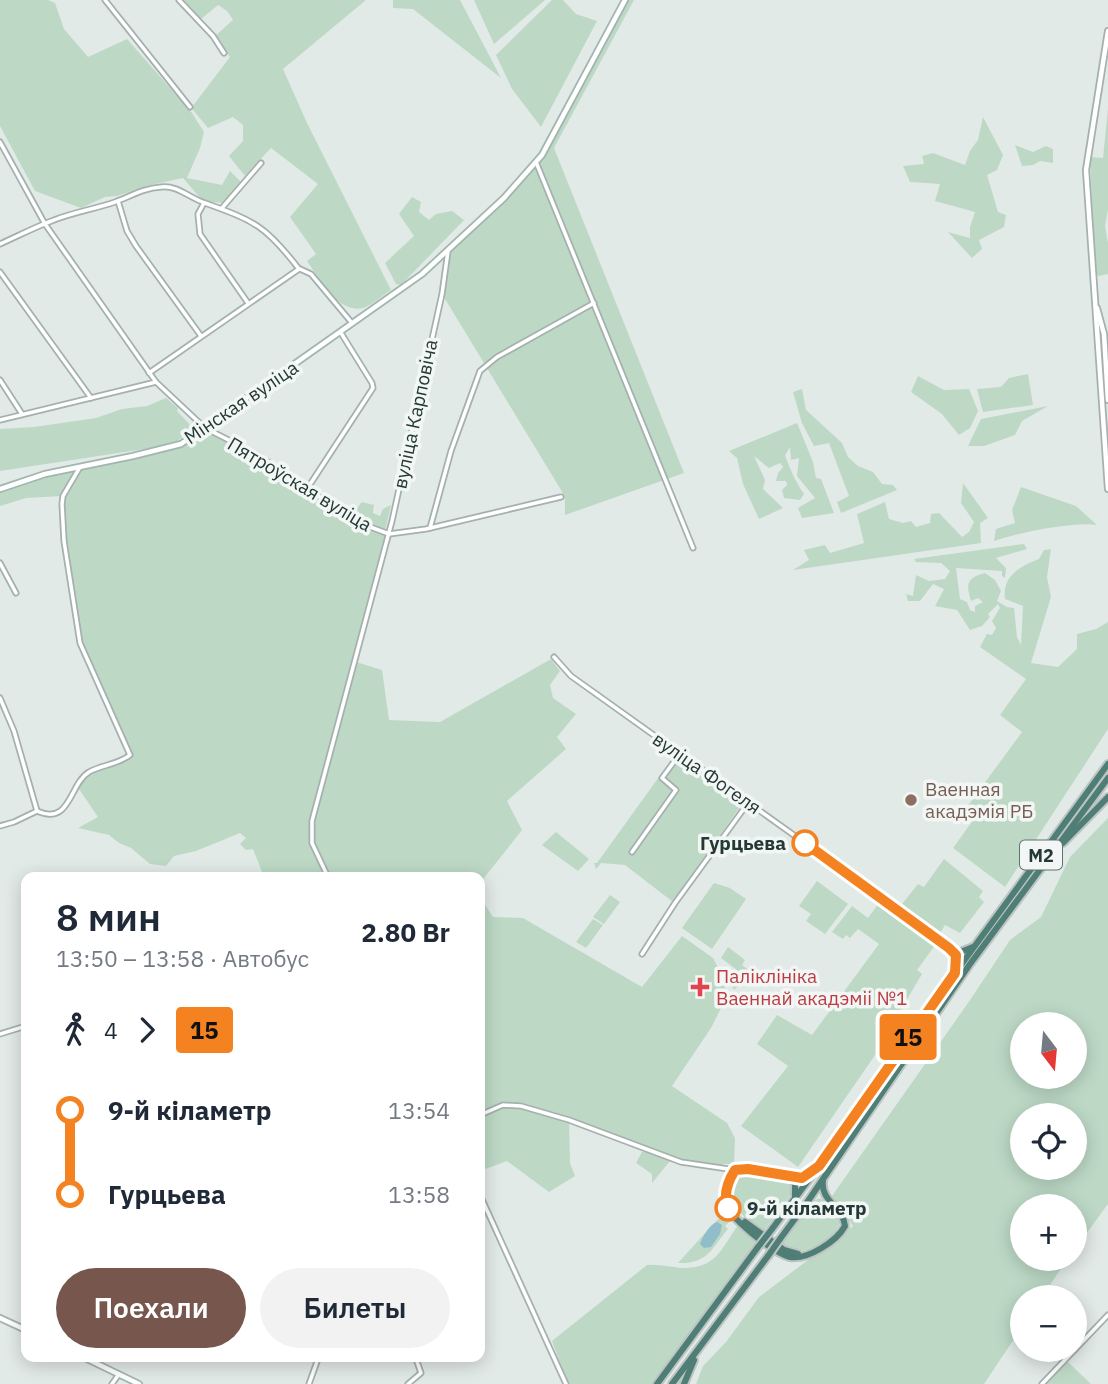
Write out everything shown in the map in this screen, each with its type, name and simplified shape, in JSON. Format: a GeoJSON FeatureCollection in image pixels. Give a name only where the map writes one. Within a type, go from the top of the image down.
{"type":"FeatureCollection","features":[{"type":"Feature","properties":{"kind":"highway","name":"М2"},"geometry":{"type":"LineString","coordinates":[[657,1384],[819,1166],[902,1045],[1108,764]]}},
{"type":"Feature","properties":{"kind":"highway","name":"М2"},"geometry":{"type":"LineString","coordinates":[[672,1384],[808,1201],[909,1051],[1108,778]]}},
{"type":"Feature","properties":{"kind":"highway"},"geometry":{"type":"LineString","coordinates":[[1047,860],[1108,797]]}},
{"type":"Feature","properties":{"kind":"highway"},"geometry":{"type":"LineString","coordinates":[[949,948],[961,952],[975,946]]}},
{"type":"Feature","properties":{"kind":"highway"},"geometry":{"type":"LineString","coordinates":[[949,948],[956,955],[955,973]]}},
{"type":"Feature","properties":{"kind":"highway"},"geometry":{"type":"LineString","coordinates":[[819,1166],[802,1178],[748,1169],[735,1170],[725,1200],[728,1208],[749,1230],[785,1256],[797,1258],[818,1250],[837,1237],[845,1226],[842,1214],[823,1191],[824,1178]]}},
{"type":"Feature","properties":{"kind":"highway"},"geometry":{"type":"LineString","coordinates":[[787,1175],[795,1184],[794,1199]]}},
{"type":"Feature","properties":{"kind":"highway"},"geometry":{"type":"LineString","coordinates":[[808,1201],[816,1196],[827,1199]]}},
{"type":"Feature","properties":{"kind":"highway"},"geometry":{"type":"LineString","coordinates":[[684,1384],[701,1345]]}},
{"type":"Feature","properties":{"kind":"main road","name":"Мінская вуліца"},"geometry":{"type":"LineString","coordinates":[[0,489],[45,474],[174,446],[205,428],[422,274],[504,198],[536,163],[625,0]]}},
{"type":"Feature","properties":{"kind":"main road"},"geometry":{"type":"LineString","coordinates":[[1108,31],[1105,64],[1086,163],[1108,489]]}},
{"type":"Feature","properties":{"kind":"main road"},"geometry":{"type":"LineString","coordinates":[[1095,303],[1104,334],[1108,400]]}},
{"type":"Feature","properties":{"kind":"main road"},"geometry":{"type":"LineString","coordinates":[[0,1318],[21,1328]]}},
{"type":"Feature","properties":{"kind":"main road"},"geometry":{"type":"LineString","coordinates":[[94,1362],[139,1384]]}},
{"type":"Feature","properties":{"kind":"street"},"geometry":{"type":"LineString","coordinates":[[105,0],[190,107]]}},
{"type":"Feature","properties":{"kind":"street"},"geometry":{"type":"LineString","coordinates":[[179,0],[213,36],[224,53]]}},
{"type":"Feature","properties":{"kind":"street","name":"Пятроўская вуліца"},"geometry":{"type":"LineString","coordinates":[[0,142],[45,224],[149,373],[205,428],[256,454],[357,522],[388,534],[430,528],[561,497]]}},
{"type":"Feature","properties":{"kind":"street"},"geometry":{"type":"LineString","coordinates":[[222,208],[261,163]]}},
{"type":"Feature","properties":{"kind":"street"},"geometry":{"type":"LineString","coordinates":[[536,163],[694,548]]}},
{"type":"Feature","properties":{"kind":"street"},"geometry":{"type":"LineString","coordinates":[[0,244],[45,224],[118,201],[146,189],[179,189],[265,230],[277,240],[299,268],[311,274],[353,324]]}},
{"type":"Feature","properties":{"kind":"street"},"geometry":{"type":"LineString","coordinates":[[118,201],[127,231],[136,246],[201,336]]}},
{"type":"Feature","properties":{"kind":"street"},"geometry":{"type":"LineString","coordinates":[[204,203],[198,214],[198,230],[249,303]]}},
{"type":"Feature","properties":{"kind":"street","name":"вуліца Карповіча"},"geometry":{"type":"LineString","coordinates":[[326,872],[312,842],[312,821],[388,534],[442,293],[448,251]]}},
{"type":"Feature","properties":{"kind":"street"},"geometry":{"type":"LineString","coordinates":[[149,373],[299,268]]}},
{"type":"Feature","properties":{"kind":"street"},"geometry":{"type":"LineString","coordinates":[[0,272],[91,398]]}},
{"type":"Feature","properties":{"kind":"street"},"geometry":{"type":"LineString","coordinates":[[430,528],[451,451],[480,371],[497,357],[594,303]]}},
{"type":"Feature","properties":{"kind":"street"},"geometry":{"type":"LineString","coordinates":[[307,489],[373,388],[341,333]]}},
{"type":"Feature","properties":{"kind":"street"},"geometry":{"type":"LineString","coordinates":[[1100,373],[1107,369]]}},
{"type":"Feature","properties":{"kind":"street"},"geometry":{"type":"LineString","coordinates":[[1100,373],[1108,376]]}},
{"type":"Feature","properties":{"kind":"street"},"geometry":{"type":"LineString","coordinates":[[0,380],[22,414]]}},
{"type":"Feature","properties":{"kind":"street"},"geometry":{"type":"LineString","coordinates":[[0,420],[156,382]]}},
{"type":"Feature","properties":{"kind":"street"},"geometry":{"type":"LineString","coordinates":[[0,826],[37,811],[54,814],[64,808],[87,773],[126,759],[130,755],[80,643],[64,541],[62,504],[63,496],[80,467]]}},
{"type":"Feature","properties":{"kind":"street"},"geometry":{"type":"LineString","coordinates":[[0,563],[16,593]]}},
{"type":"Feature","properties":{"kind":"street","name":"вуліца Фогеля"},"geometry":{"type":"LineString","coordinates":[[554,657],[566,672],[903,912],[949,948]]}},
{"type":"Feature","properties":{"kind":"street"},"geometry":{"type":"LineString","coordinates":[[0,698],[14,731],[37,811]]}},
{"type":"Feature","properties":{"kind":"street"},"geometry":{"type":"LineString","coordinates":[[632,852],[676,790],[662,778],[680,754]]}},
{"type":"Feature","properties":{"kind":"street"},"geometry":{"type":"LineString","coordinates":[[642,954],[675,903],[748,803]]}},
{"type":"Feature","properties":{"kind":"street"},"geometry":{"type":"LineString","coordinates":[[0,1034],[21,1028]]}},
{"type":"Feature","properties":{"kind":"street"},"geometry":{"type":"LineString","coordinates":[[485,1113],[503,1105],[528,1108],[569,1120],[681,1162],[735,1170]]}},
{"type":"Feature","properties":{"kind":"street"},"geometry":{"type":"LineString","coordinates":[[485,1206],[566,1384]]}},
{"type":"Feature","properties":{"kind":"street"},"geometry":{"type":"LineString","coordinates":[[1042,1384],[1108,1315]]}},
{"type":"Feature","properties":{"kind":"street"},"geometry":{"type":"LineString","coordinates":[[309,1384],[317,1362]]}},
{"type":"Feature","properties":{"kind":"street"},"geometry":{"type":"LineString","coordinates":[[408,1384],[421,1373],[417,1362]]}},
{"type":"Feature","properties":{"kind":"street"},"geometry":{"type":"LineString","coordinates":[[112,1384],[119,1374]]}},
{"type":"Feature","properties":{"kind":"green space"},"geometry":{"type":"Polygon","coordinates":[[[0,0],[48,0],[55,3],[64,29],[88,57],[127,39],[192,113],[204,132],[187,178],[222,185],[230,171],[241,182],[223,203],[203,201],[183,178],[105,197],[81,208],[35,191],[0,126],[0,0]]]}},
{"type":"Feature","properties":{"kind":"green space"},"geometry":{"type":"Polygon","coordinates":[[[184,0],[366,0],[283,69],[307,123],[391,290],[370,305],[363,308],[345,306],[323,285],[307,261],[316,254],[290,217],[318,184],[271,148],[245,176],[229,156],[243,141],[243,125],[233,117],[208,128],[193,110],[192,107],[230,57],[215,36],[233,20],[227,11],[218,5],[201,19],[184,0]]]}},
{"type":"Feature","properties":{"kind":"green space"},"geometry":{"type":"Polygon","coordinates":[[[393,0],[460,0],[501,78],[413,9],[393,8],[393,0]]]}},
{"type":"Feature","properties":{"kind":"green space"},"geometry":{"type":"Polygon","coordinates":[[[474,0],[545,0],[494,44],[474,0]]]}},
{"type":"Feature","properties":{"kind":"green space"},"geometry":{"type":"Polygon","coordinates":[[[552,0],[563,0],[576,14],[597,21],[541,127],[512,89],[496,55],[552,0]]]}},
{"type":"Feature","properties":{"kind":"green space"},"geometry":{"type":"Polygon","coordinates":[[[625,0],[634,0],[554,148],[684,473],[565,515],[565,499],[561,490],[442,294],[448,251],[504,198],[542,155],[625,0]]]}},
{"type":"Feature","properties":{"kind":"green space"},"geometry":{"type":"Polygon","coordinates":[[[1108,108],[1108,209],[1105,226],[1108,274],[1099,276],[1095,273],[1090,157],[1103,158],[1108,108]]]}},
{"type":"Feature","properties":{"kind":"green space"},"geometry":{"type":"Polygon","coordinates":[[[983,117],[1003,155],[997,170],[987,175],[998,212],[1006,215],[1004,227],[979,240],[982,249],[972,258],[948,232],[970,238],[975,212],[935,201],[940,184],[910,182],[903,166],[924,164],[922,156],[933,153],[965,165],[978,140],[983,117]]]}},
{"type":"Feature","properties":{"kind":"green space"},"geometry":{"type":"Polygon","coordinates":[[[1015,145],[1033,152],[1046,146],[1053,149],[1053,163],[1040,161],[1022,166],[1015,145]]]}},
{"type":"Feature","properties":{"kind":"green space"},"geometry":{"type":"Polygon","coordinates":[[[412,197],[421,202],[419,212],[429,220],[436,214],[452,211],[464,220],[401,285],[396,284],[385,263],[414,236],[399,214],[412,197]]]}},
{"type":"Feature","properties":{"kind":"green space"},"geometry":{"type":"Polygon","coordinates":[[[1028,374],[1033,405],[983,412],[977,389],[1001,387],[1009,378],[1028,374]]]}},
{"type":"Feature","properties":{"kind":"green space"},"geometry":{"type":"Polygon","coordinates":[[[918,376],[944,390],[969,389],[978,411],[970,428],[959,435],[942,414],[911,392],[918,376]]]}},
{"type":"Feature","properties":{"kind":"green space"},"geometry":{"type":"Polygon","coordinates":[[[802,389],[806,410],[842,443],[848,457],[858,466],[873,472],[882,484],[893,485],[897,490],[841,513],[837,502],[849,496],[829,443],[814,446],[802,423],[793,392],[802,389]]]}},
{"type":"Feature","properties":{"kind":"green space"},"geometry":{"type":"Polygon","coordinates":[[[166,398],[178,408],[177,411],[194,429],[177,441],[151,448],[0,471],[0,429],[96,418],[122,409],[147,406],[166,398]]]}},
{"type":"Feature","properties":{"kind":"green space"},"geometry":{"type":"Polygon","coordinates":[[[1048,406],[1022,421],[1015,435],[984,446],[968,446],[981,419],[1048,406]]]}},
{"type":"Feature","properties":{"kind":"green space"},"geometry":{"type":"Polygon","coordinates":[[[797,423],[813,462],[816,478],[821,479],[834,513],[802,518],[798,508],[815,498],[797,476],[799,458],[791,460],[790,447],[785,455],[804,494],[800,500],[784,498],[782,490],[787,485],[786,481],[776,481],[783,467],[780,463],[769,468],[754,456],[765,480],[763,489],[783,508],[759,519],[743,484],[737,458],[729,451],[797,423]]]}},
{"type":"Feature","properties":{"kind":"green space"},"geometry":{"type":"Polygon","coordinates":[[[205,428],[256,454],[357,522],[389,534],[356,662],[382,670],[389,720],[440,722],[551,659],[560,671],[550,685],[553,698],[576,714],[557,737],[566,749],[507,801],[522,830],[485,877],[485,872],[262,872],[253,849],[246,850],[240,844],[246,838],[240,833],[196,851],[174,856],[166,866],[150,864],[109,835],[78,828],[98,817],[77,786],[87,773],[130,755],[130,750],[80,643],[64,541],[62,496],[26,498],[0,506],[0,489],[45,474],[174,446],[205,428]]]}},
{"type":"Feature","properties":{"kind":"green space"},"geometry":{"type":"Polygon","coordinates":[[[963,483],[988,518],[980,523],[981,543],[793,570],[809,560],[804,550],[825,545],[830,553],[864,543],[857,514],[885,502],[889,519],[903,523],[911,521],[916,527],[930,523],[931,514],[939,513],[962,537],[969,532],[974,522],[961,503],[963,483]]]}},
{"type":"Feature","properties":{"kind":"green space"},"geometry":{"type":"Polygon","coordinates":[[[1021,487],[1076,506],[1097,525],[1046,528],[994,541],[996,529],[1015,523],[1012,510],[1021,487]]]}},
{"type":"Feature","properties":{"kind":"green space"},"geometry":{"type":"Polygon","coordinates":[[[362,502],[374,505],[373,513],[380,516],[383,509],[391,505],[385,531],[364,523],[357,516],[357,508],[362,502]]]}},
{"type":"Feature","properties":{"kind":"green space"},"geometry":{"type":"Polygon","coordinates":[[[1024,544],[1027,549],[996,558],[1006,568],[1005,578],[1002,571],[956,568],[960,599],[967,602],[970,610],[975,612],[975,606],[983,602],[978,598],[971,601],[969,582],[985,573],[995,580],[1001,591],[997,601],[1014,608],[1017,637],[1021,645],[1023,606],[1005,599],[1006,584],[1019,569],[1039,559],[1044,550],[1051,549],[1047,577],[1051,597],[1031,663],[1058,667],[1077,649],[1077,634],[1096,629],[1108,622],[1108,729],[1005,887],[953,848],[974,819],[964,811],[1022,732],[1000,715],[1026,679],[980,647],[987,634],[992,635],[996,628],[992,621],[1000,608],[998,604],[988,614],[990,617],[982,626],[970,630],[957,610],[935,606],[944,589],[933,584],[920,601],[908,601],[906,594],[913,596],[916,575],[929,581],[945,579],[950,571],[941,563],[916,562],[914,559],[1024,544]]]}},
{"type":"Feature","properties":{"kind":"green space"},"geometry":{"type":"Polygon","coordinates":[[[654,740],[742,804],[673,902],[625,865],[601,863],[596,869],[594,863],[597,863],[674,756],[654,740]]]}},
{"type":"Feature","properties":{"kind":"green space"},"geometry":{"type":"Polygon","coordinates":[[[1108,818],[1108,1204],[1087,1233],[1087,1194],[1010,1194],[1010,1271],[1059,1271],[1050,1285],[1010,1285],[1010,1345],[984,1384],[696,1384],[703,1366],[726,1342],[759,1297],[853,1226],[832,1196],[1010,940],[1041,917],[1070,857],[1108,818]]]}},
{"type":"Feature","properties":{"kind":"green space"},"geometry":{"type":"Polygon","coordinates":[[[556,832],[589,859],[578,871],[542,845],[556,832]]]}},
{"type":"Feature","properties":{"kind":"green space"},"geometry":{"type":"Polygon","coordinates":[[[944,859],[983,891],[979,897],[984,902],[960,933],[945,925],[938,936],[902,904],[918,884],[924,887],[944,859]]]}},
{"type":"Feature","properties":{"kind":"green space"},"geometry":{"type":"Polygon","coordinates":[[[817,881],[848,904],[825,934],[806,921],[811,914],[799,906],[817,881]]]}},
{"type":"Feature","properties":{"kind":"green space"},"geometry":{"type":"Polygon","coordinates":[[[714,883],[730,888],[746,899],[712,949],[682,928],[714,883]]]}},
{"type":"Feature","properties":{"kind":"green space"},"geometry":{"type":"Polygon","coordinates":[[[610,895],[620,902],[604,924],[593,917],[610,895]]]}},
{"type":"Feature","properties":{"kind":"green space"},"geometry":{"type":"Polygon","coordinates":[[[879,903],[936,944],[917,970],[922,974],[900,1011],[904,1013],[798,1167],[741,1126],[788,1066],[757,1044],[777,1015],[812,1035],[879,944],[858,929],[850,938],[846,935],[843,939],[832,932],[852,906],[868,918],[879,903]]]}},
{"type":"Feature","properties":{"kind":"green space"},"geometry":{"type":"Polygon","coordinates":[[[485,905],[493,917],[523,918],[642,987],[682,936],[713,958],[726,982],[721,1008],[711,1028],[672,1086],[727,1123],[735,1138],[734,1164],[723,1164],[723,1168],[681,1162],[569,1121],[570,1163],[575,1176],[549,1192],[507,1161],[485,1169],[485,905]]]}},
{"type":"Feature","properties":{"kind":"green space"},"geometry":{"type":"Polygon","coordinates":[[[593,919],[603,925],[586,948],[576,942],[593,919]]]}},
{"type":"Feature","properties":{"kind":"green space"},"geometry":{"type":"Polygon","coordinates":[[[728,947],[745,960],[742,965],[751,972],[734,990],[727,976],[732,979],[737,970],[721,958],[728,947]]]}},
{"type":"Feature","properties":{"kind":"green space"},"geometry":{"type":"Polygon","coordinates":[[[642,1152],[649,1152],[670,1161],[652,1183],[652,1174],[636,1163],[642,1152]]]}},
{"type":"Feature","properties":{"kind":"green space"},"geometry":{"type":"Polygon","coordinates":[[[742,1173],[788,1179],[793,1187],[789,1197],[763,1232],[741,1213],[731,1198],[734,1182],[742,1173]]]}},
{"type":"Feature","properties":{"kind":"green space"},"geometry":{"type":"Polygon","coordinates":[[[820,1198],[841,1217],[836,1230],[825,1241],[803,1251],[792,1250],[780,1244],[811,1201],[820,1198]]]}},
{"type":"Feature","properties":{"kind":"green space"},"geometry":{"type":"Polygon","coordinates":[[[726,1215],[730,1221],[725,1226],[728,1229],[708,1254],[696,1261],[678,1263],[717,1220],[726,1215]]]}},
{"type":"Feature","properties":{"kind":"green space"},"geometry":{"type":"Polygon","coordinates":[[[739,1226],[758,1239],[652,1384],[568,1384],[552,1341],[647,1265],[681,1268],[701,1266],[715,1257],[739,1226]]]}},
{"type":"Feature","properties":{"kind":"green space"},"geometry":{"type":"Polygon","coordinates":[[[1068,1362],[1091,1384],[1043,1384],[1068,1362]]]}},
{"type":"Feature","properties":{"kind":"water"},"geometry":{"type":"Polygon","coordinates":[[[717,1222],[722,1225],[720,1234],[711,1247],[704,1248],[700,1244],[703,1238],[717,1222]]]}},
{"type":"Feature","properties":{"kind":"bus line","name":"15"},"geometry":{"type":"LineString","coordinates":[[728,1208],[725,1200],[727,1189],[735,1170],[748,1169],[802,1178],[819,1166],[955,973],[956,955],[949,948],[805,843]]}},
{"type":"Feature","properties":{"kind":"place","name":"Ваенная акадэмія РБ"},"geometry":{"type":"Point","coordinates":[911,800]}},
{"type":"Feature","properties":{"kind":"place","name":"Гурцьева"},"geometry":{"type":"Point","coordinates":[805,843]}},
{"type":"Feature","properties":{"kind":"place","name":"Паліклініка Ваеннай акадэміі №1"},"geometry":{"type":"Point","coordinates":[700,987]}},
{"type":"Feature","properties":{"kind":"place","name":"9-й кіламетр"},"geometry":{"type":"Point","coordinates":[728,1208]}}]}
